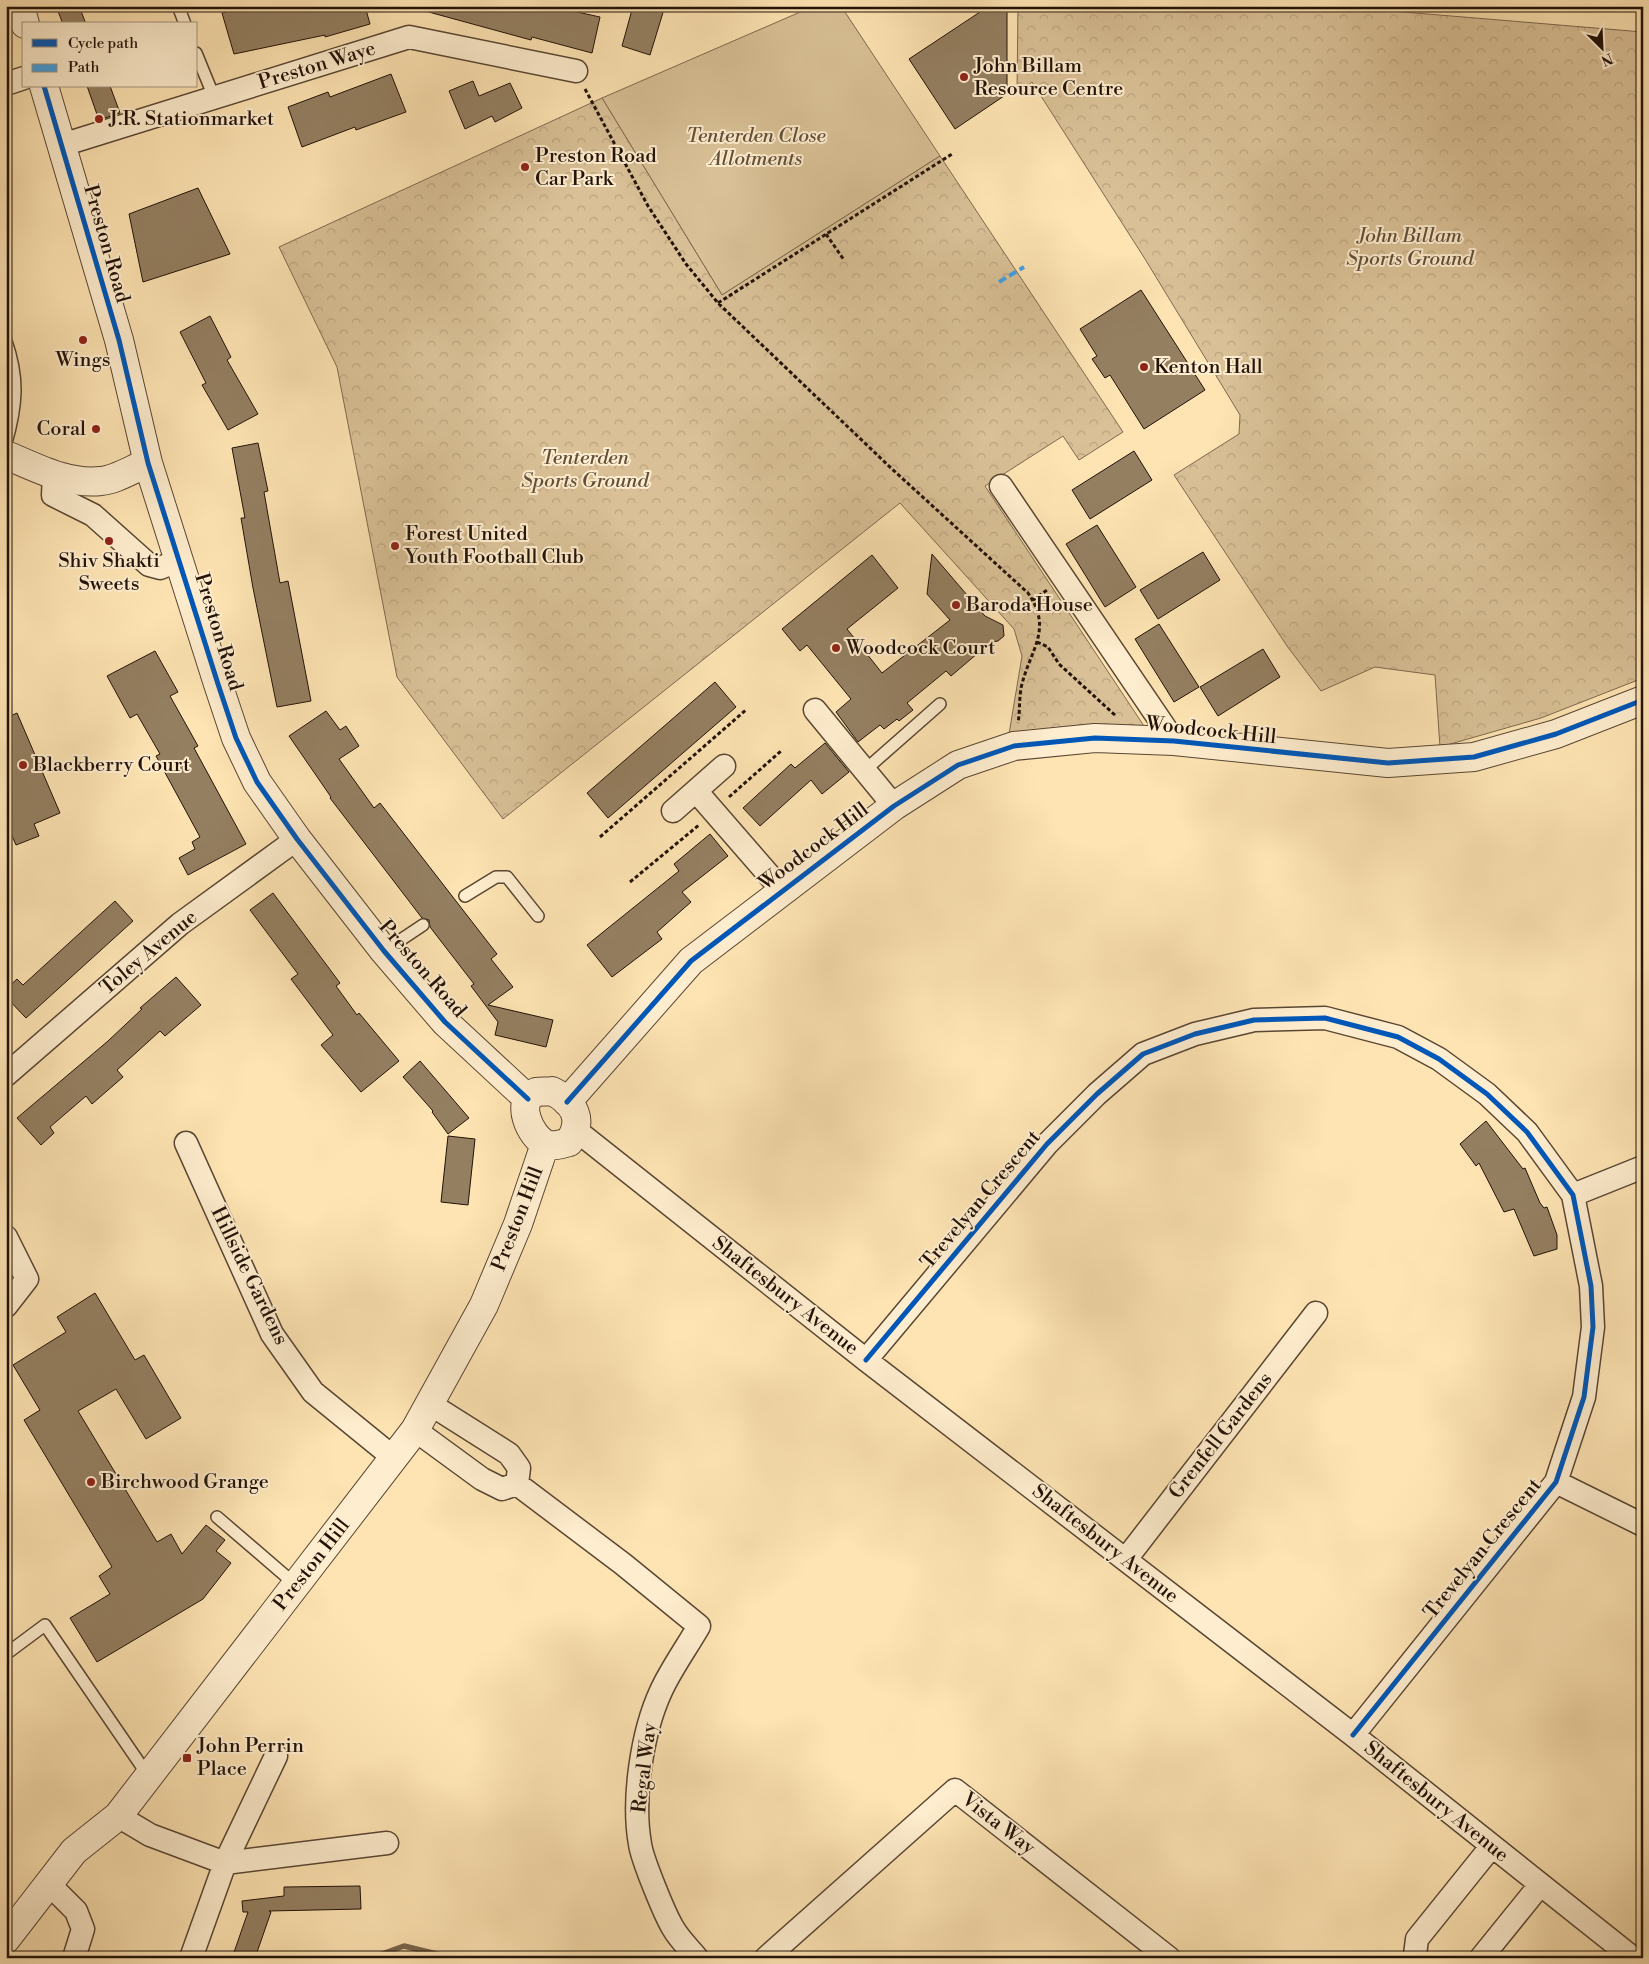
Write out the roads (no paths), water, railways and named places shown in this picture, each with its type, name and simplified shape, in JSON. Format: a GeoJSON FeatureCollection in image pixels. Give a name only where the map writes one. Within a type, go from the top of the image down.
{"type":"FeatureCollection","features":[{"type":"Feature","properties":{"kind":"street"},"geometry":{"type":"LineString","coordinates":[[20,6],[24,22]]}},
{"type":"Feature","properties":{"kind":"street","name":"Preston Waye"},"geometry":{"type":"LineString","coordinates":[[62,145],[409,37],[576,70]]}},
{"type":"Feature","properties":{"kind":"street"},"geometry":{"type":"LineString","coordinates":[[6,84],[22,79]]}},
{"type":"Feature","properties":{"kind":"street","name":"Preston Road"},"geometry":{"type":"LineString","coordinates":[[45,88],[119,340],[148,463],[236,738],[257,782],[297,838],[384,951],[445,1022],[528,1099]]}},
{"type":"Feature","properties":{"kind":"street"},"geometry":{"type":"LineString","coordinates":[[6,456],[54,474],[78,480],[102,481],[148,463]]}},
{"type":"Feature","properties":{"kind":"street","name":"Preston Road"},"geometry":{"type":"LineString","coordinates":[[54,474],[53,495],[93,515],[149,565],[160,568],[180,560]]}},
{"type":"Feature","properties":{"kind":"street"},"geometry":{"type":"LineString","coordinates":[[93,515],[102,481]]}},
{"type":"Feature","properties":{"kind":"street"},"geometry":{"type":"LineString","coordinates":[[1001,486],[1174,741]]}},
{"type":"Feature","properties":{"kind":"street","name":"Woodcock Hill"},"geometry":{"type":"LineString","coordinates":[[567,1102],[691,960],[894,806],[958,765],[1014,746],[1095,738],[1174,741],[1388,764],[1474,757],[1556,734],[1643,700]]}},
{"type":"Feature","properties":{"kind":"street"},"geometry":{"type":"LineString","coordinates":[[815,710],[894,806]]}},
{"type":"Feature","properties":{"kind":"street"},"geometry":{"type":"LineString","coordinates":[[673,811],[724,766]]}},
{"type":"Feature","properties":{"kind":"street"},"geometry":{"type":"LineString","coordinates":[[696,791],[782,890]]}},
{"type":"Feature","properties":{"kind":"street","name":"Toley Avenue"},"geometry":{"type":"LineString","coordinates":[[6,1075],[180,924],[297,838]]}},
{"type":"Feature","properties":{"kind":"street","name":"Trevelyan Crescent"},"geometry":{"type":"LineString","coordinates":[[866,1360],[1047,1144],[1097,1094],[1143,1054],[1196,1034],[1254,1020],[1326,1018],[1398,1037],[1439,1059],[1487,1094],[1527,1132],[1573,1195],[1591,1286],[1593,1327],[1584,1398],[1556,1482],[1353,1735]]}},
{"type":"Feature","properties":{"kind":"street"},"geometry":{"type":"LineString","coordinates":[[536,1092],[552,1092],[567,1102],[575,1116],[577,1131],[569,1142],[555,1145],[545,1144],[535,1134],[528,1120],[525,1106],[528,1099],[536,1092]]}},
{"type":"Feature","properties":{"kind":"street","name":"Shaftesbury Avenue"},"geometry":{"type":"LineString","coordinates":[[577,1131],[866,1360],[1353,1735],[1491,1847],[1633,1958]]}},
{"type":"Feature","properties":{"kind":"street","name":"Hillside Gardens"},"geometry":{"type":"LineString","coordinates":[[186,1144],[272,1334],[313,1392],[394,1458]]}},
{"type":"Feature","properties":{"kind":"street","name":"Preston Hill"},"geometry":{"type":"LineString","coordinates":[[6,1939],[74,1850],[118,1816],[414,1430],[484,1305],[518,1224],[545,1144]]}},
{"type":"Feature","properties":{"kind":"street"},"geometry":{"type":"LineString","coordinates":[[1573,1195],[1643,1167]]}},
{"type":"Feature","properties":{"kind":"street"},"geometry":{"type":"LineString","coordinates":[[6,1237],[27,1280],[6,1306]]}},
{"type":"Feature","properties":{"kind":"street","name":"Grenfell Gardens"},"geometry":{"type":"LineString","coordinates":[[1126,1559],[1316,1313]]}},
{"type":"Feature","properties":{"kind":"street"},"geometry":{"type":"LineString","coordinates":[[414,1430],[482,1479],[502,1489],[517,1484],[519,1468],[509,1454],[477,1431],[430,1404]]}},
{"type":"Feature","properties":{"kind":"street"},"geometry":{"type":"LineString","coordinates":[[1556,1482],[1643,1525]]}},
{"type":"Feature","properties":{"kind":"street","name":"Regal Way"},"geometry":{"type":"LineString","coordinates":[[517,1484],[623,1564],[699,1626],[661,1689],[652,1712],[644,1744],[638,1807],[640,1844],[654,1883],[672,1928],[696,1958]]}},
{"type":"Feature","properties":{"kind":"street"},"geometry":{"type":"LineString","coordinates":[[191,1958],[225,1863],[276,1756]]}},
{"type":"Feature","properties":{"kind":"street","name":"Vista Way"},"geometry":{"type":"LineString","coordinates":[[766,1958],[955,1790],[1168,1958]]}},
{"type":"Feature","properties":{"kind":"street"},"geometry":{"type":"LineString","coordinates":[[118,1816],[150,1835],[225,1863],[387,1843]]}},
{"type":"Feature","properties":{"kind":"street"},"geometry":{"type":"LineString","coordinates":[[1417,1958],[1415,1955],[1418,1939],[1491,1847]]}},
{"type":"Feature","properties":{"kind":"street"},"geometry":{"type":"LineString","coordinates":[[48,1883],[76,1911],[83,1929],[74,1958]]}},
{"type":"Feature","properties":{"kind":"street"},"geometry":{"type":"LineString","coordinates":[[1482,1958],[1540,1885]]}},
{"type":"Feature","properties":{"kind":"lane"},"geometry":{"type":"LineString","coordinates":[[178,6],[183,22]]}},
{"type":"Feature","properties":{"kind":"lane"},"geometry":{"type":"LineString","coordinates":[[198,58],[214,98]]}},
{"type":"Feature","properties":{"kind":"lane"},"geometry":{"type":"LineString","coordinates":[[6,341],[17,383],[13,419],[6,443]]}},
{"type":"Feature","properties":{"kind":"lane"},"geometry":{"type":"LineString","coordinates":[[864,771],[940,704]]}},
{"type":"Feature","properties":{"kind":"lane"},"geometry":{"type":"LineString","coordinates":[[465,896],[496,877],[507,877],[538,916]]}},
{"type":"Feature","properties":{"kind":"lane"},"geometry":{"type":"LineString","coordinates":[[384,951],[423,925]]}},
{"type":"Feature","properties":{"kind":"lane"},"geometry":{"type":"LineString","coordinates":[[216,1517],[296,1585]]}},
{"type":"Feature","properties":{"kind":"lane"},"geometry":{"type":"LineString","coordinates":[[6,1654],[45,1626],[149,1777]]}},
{"type":"Feature","properties":{"kind":"waterway"},"geometry":{"type":"LineString","coordinates":[[371,1958],[404,1946],[453,1958]]}},
{"type":"Feature","properties":{"kind":"railway"},"geometry":{"type":"LineString","coordinates":[[1633,6],[1643,7]]}},
{"type":"Feature","properties":{"kind":"place","name":"John Billam Resource Centre"},"geometry":{"type":"Point","coordinates":[964,77]}},
{"type":"Feature","properties":{"kind":"place","name":"J.R. Stationmarket"},"geometry":{"type":"Point","coordinates":[99,119]}},
{"type":"Feature","properties":{"kind":"place","name":"Preston Road Car Park"},"geometry":{"type":"Point","coordinates":[525,167]}},
{"type":"Feature","properties":{"kind":"place","name":"Wings"},"geometry":{"type":"Point","coordinates":[83,340]}},
{"type":"Feature","properties":{"kind":"place","name":"Kenton Hall"},"geometry":{"type":"Point","coordinates":[1144,367]}},
{"type":"Feature","properties":{"kind":"place","name":"Coral"},"geometry":{"type":"Point","coordinates":[96,429]}},
{"type":"Feature","properties":{"kind":"place","name":"Shiv Shakti Sweets"},"geometry":{"type":"Point","coordinates":[109,541]}},
{"type":"Feature","properties":{"kind":"place","name":"Forest United Youth Football Club"},"geometry":{"type":"Point","coordinates":[395,546]}},
{"type":"Feature","properties":{"kind":"place","name":"Baroda House"},"geometry":{"type":"Point","coordinates":[956,605]}},
{"type":"Feature","properties":{"kind":"place","name":"Woodcock Court"},"geometry":{"type":"Point","coordinates":[836,648]}},
{"type":"Feature","properties":{"kind":"place","name":"Blackberry Court"},"geometry":{"type":"Point","coordinates":[23,765]}},
{"type":"Feature","properties":{"kind":"place","name":"Birchwood Grange"},"geometry":{"type":"Point","coordinates":[91,1482]}},
{"type":"Feature","properties":{"kind":"place","name":"John Perrin Place"},"geometry":{"type":"Point","coordinates":[187,1758]}},
{"type":"Feature","properties":{"kind":"park label","name":"Tenterden Close Allotments"},"geometry":{"type":"Point","coordinates":[756,148]}},
{"type":"Feature","properties":{"kind":"park label","name":"John Billam Sports Ground"},"geometry":{"type":"Point","coordinates":[1410,248]}},
{"type":"Feature","properties":{"kind":"park label","name":"Tenterden Sports Ground"},"geometry":{"type":"Point","coordinates":[585,470]}}]}
